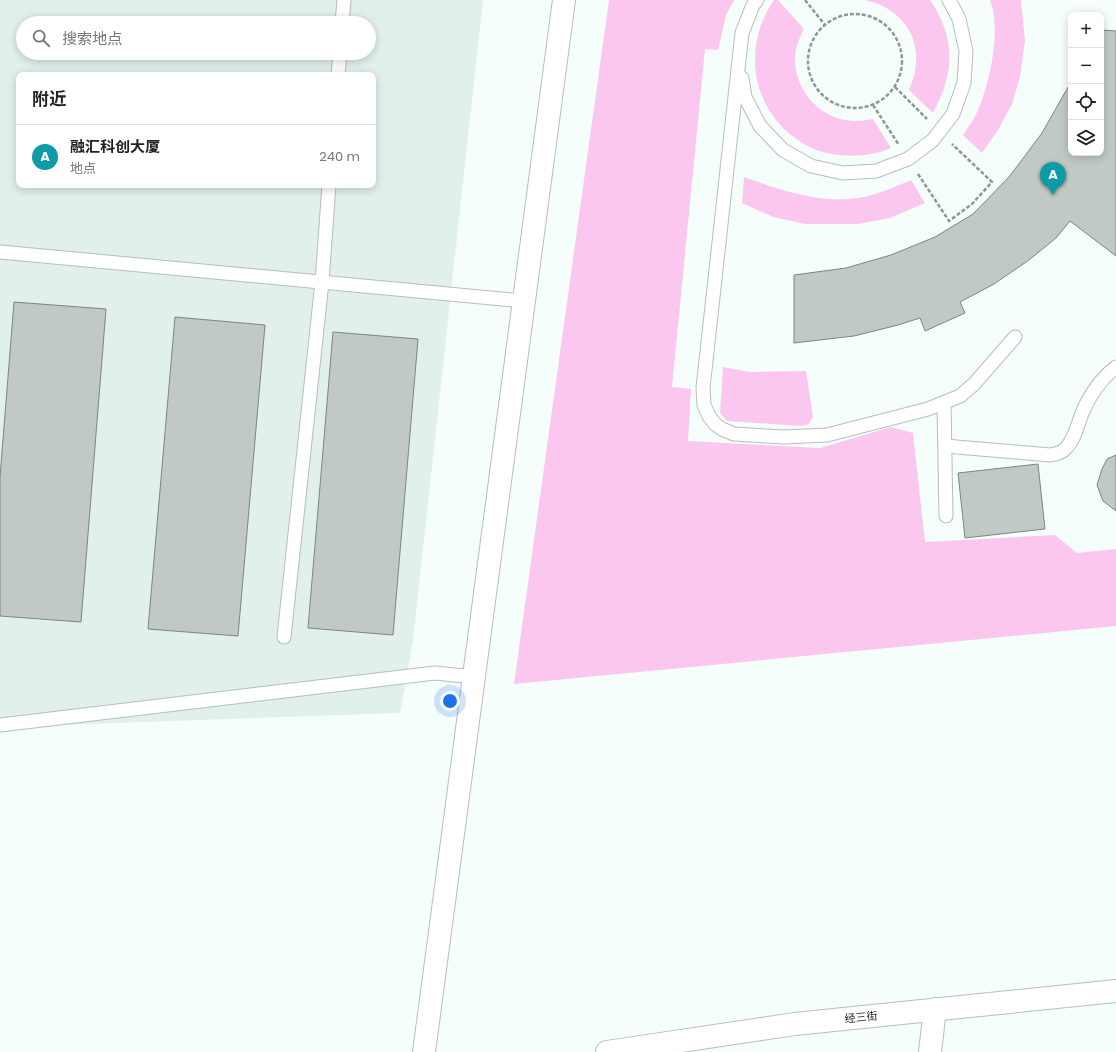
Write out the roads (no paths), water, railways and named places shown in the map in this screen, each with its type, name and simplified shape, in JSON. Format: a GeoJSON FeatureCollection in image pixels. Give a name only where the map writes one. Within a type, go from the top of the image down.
{"type":"FeatureCollection","features":[{"type":"Feature","properties":{"kind":"street"},"geometry":{"type":"LineString","coordinates":[[424,1052],[564,0]]}},
{"type":"Feature","properties":{"kind":"street","name":"经三街"},"geometry":{"type":"LineString","coordinates":[[607,1052],[795,1024],[1116,991]]}},
{"type":"Feature","properties":{"kind":"street"},"geometry":{"type":"LineString","coordinates":[[930,1052],[934,1009]]}},
{"type":"Feature","properties":{"kind":"lane"},"geometry":{"type":"LineString","coordinates":[[343,16],[344,0]]}},
{"type":"Feature","properties":{"kind":"lane"},"geometry":{"type":"LineString","coordinates":[[757,0],[753,5],[742,32],[703,388],[704,405],[715,424],[734,434],[783,437],[827,435],[928,409],[960,396],[974,384],[1015,337]]}},
{"type":"Feature","properties":{"kind":"lane"},"geometry":{"type":"LineString","coordinates":[[742,32],[739,65],[745,97],[760,126],[783,150],[811,166],[843,173],[876,171],[908,159],[933,140],[953,114],[964,83],[966,51],[959,19],[949,0]]}},
{"type":"Feature","properties":{"kind":"lane"},"geometry":{"type":"LineString","coordinates":[[338,72],[339,60]]}},
{"type":"Feature","properties":{"kind":"lane"},"geometry":{"type":"LineString","coordinates":[[284,637],[322,282],[329,188]]}},
{"type":"Feature","properties":{"kind":"lane"},"geometry":{"type":"LineString","coordinates":[[0,252],[524,301]]}},
{"type":"Feature","properties":{"kind":"lane"},"geometry":{"type":"LineString","coordinates":[[945,446],[1050,454],[1059,453],[1067,447],[1073,438],[1083,411],[1095,389],[1116,367]]}},
{"type":"Feature","properties":{"kind":"lane"},"geometry":{"type":"LineString","coordinates":[[944,402],[946,516]]}},
{"type":"Feature","properties":{"kind":"lane"},"geometry":{"type":"LineString","coordinates":[[0,725],[435,673],[474,677]]}},
{"type":"Feature","properties":{"kind":"place","name":"融汇科创大厦"},"geometry":{"type":"Point","coordinates":[1053,195]}}]}
